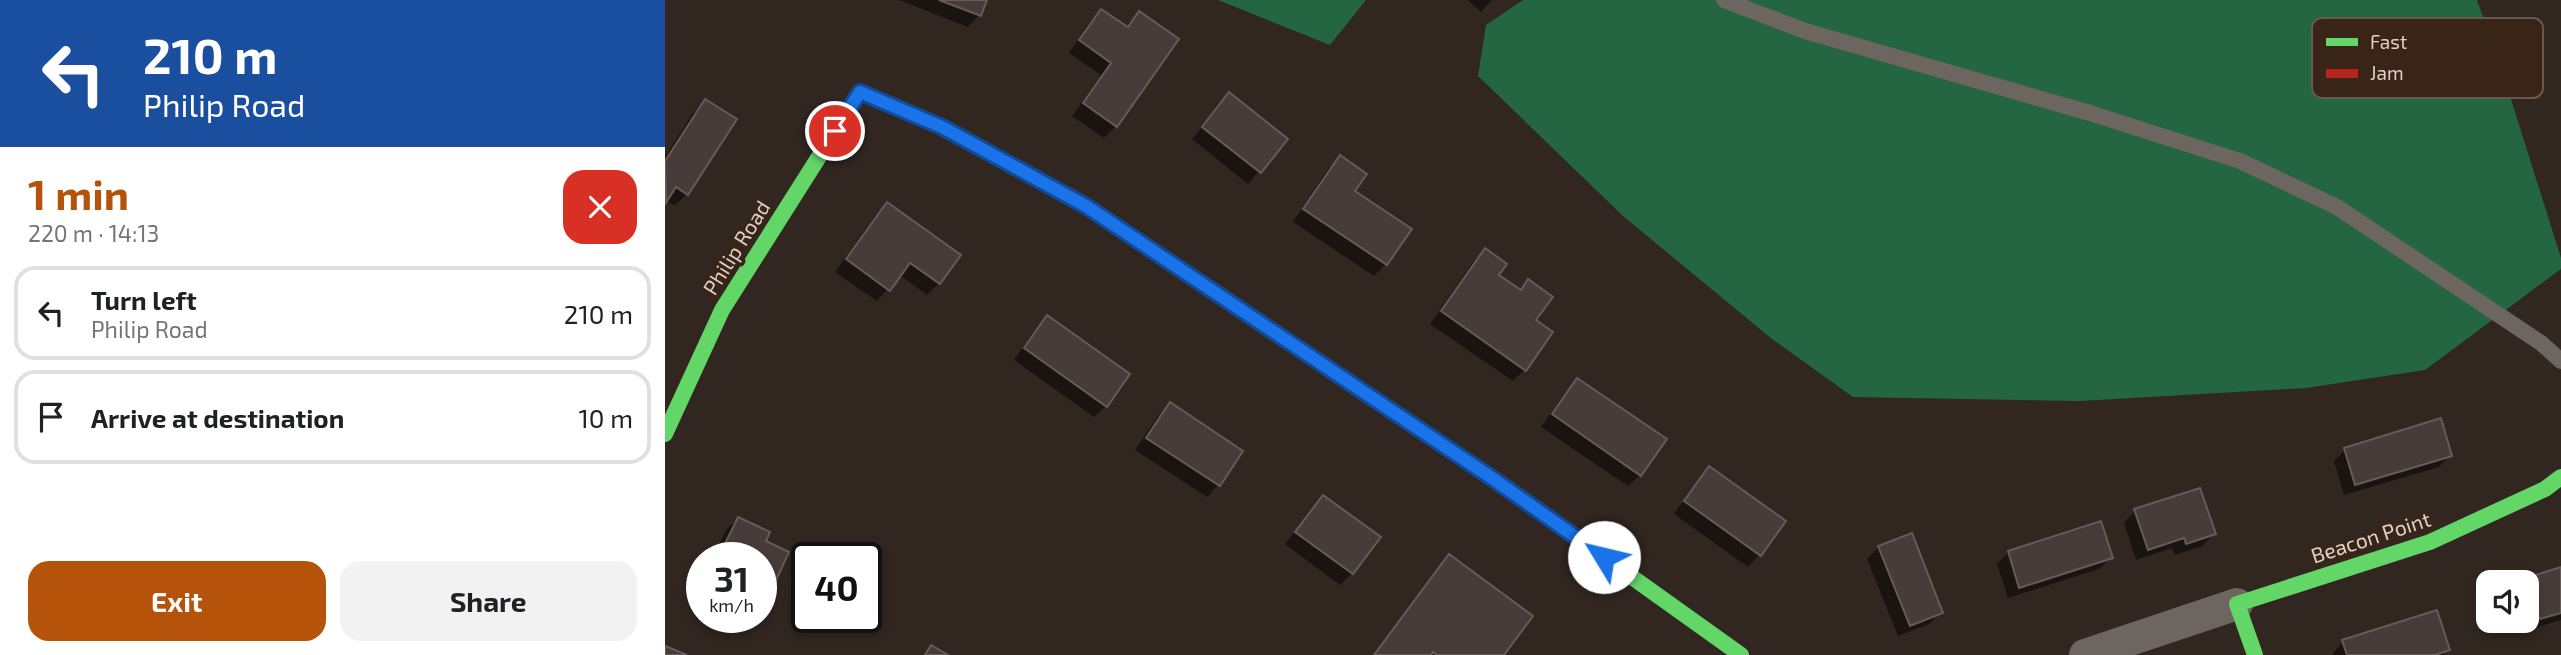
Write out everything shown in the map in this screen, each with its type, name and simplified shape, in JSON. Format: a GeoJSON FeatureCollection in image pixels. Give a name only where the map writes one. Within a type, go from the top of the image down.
{"type":"FeatureCollection","features":[{"type":"Feature","properties":{"kind":"street","name":"Philip Road"},"geometry":{"type":"LineString","coordinates":[[665,433],[722,310],[860,92],[942,127],[1086,206],[1501,484],[1741,655]]}},
{"type":"Feature","properties":{"kind":"street","name":"Beacon Point"},"geometry":{"type":"LineString","coordinates":[[2237,604],[2430,542],[2545,489],[2561,477]]}},
{"type":"Feature","properties":{"kind":"street"},"geometry":{"type":"LineString","coordinates":[[2085,655],[2237,604],[2255,655]]}},
{"type":"Feature","properties":{"kind":"lane"},"geometry":{"type":"LineString","coordinates":[[1724,0],[1805,31],[2090,113],[2240,161],[2337,206],[2541,343],[2561,361]]}},
{"type":"Feature","properties":{"kind":"green space"},"geometry":{"type":"Polygon","coordinates":[[[1218,0],[1366,0],[1330,45],[1218,0]]]}},
{"type":"Feature","properties":{"kind":"green space"},"geometry":{"type":"Polygon","coordinates":[[[1523,0],[2477,0],[2484,18],[2312,18],[2312,98],[2511,98],[2561,258],[2561,269],[2425,370],[2306,388],[2080,401],[1853,397],[1772,339],[1623,216],[1478,76],[1486,25],[1523,0]]]}},
{"type":"Feature","properties":{"kind":"building"},"geometry":{"type":"Polygon","coordinates":[[[939,0],[987,0],[981,16],[939,0]]]}},
{"type":"Feature","properties":{"kind":"building"},"geometry":{"type":"Polygon","coordinates":[[[1101,9],[1128,27],[1139,11],[1179,39],[1117,127],[1083,103],[1111,63],[1079,40],[1101,9]]]}},
{"type":"Feature","properties":{"kind":"building"},"geometry":{"type":"Polygon","coordinates":[[[1229,92],[1288,139],[1261,173],[1202,127],[1229,92]]]}},
{"type":"Feature","properties":{"kind":"building"},"geometry":{"type":"Polygon","coordinates":[[[705,99],[737,119],[688,195],[676,187],[666,203],[665,161],[705,99]]]}},
{"type":"Feature","properties":{"kind":"building"},"geometry":{"type":"Polygon","coordinates":[[[1340,155],[1367,174],[1355,191],[1412,229],[1387,265],[1303,209],[1340,155]]]}},
{"type":"Feature","properties":{"kind":"building"},"geometry":{"type":"Polygon","coordinates":[[[887,202],[961,255],[940,284],[910,263],[890,291],[846,259],[887,202]]]}},
{"type":"Feature","properties":{"kind":"building"},"geometry":{"type":"Polygon","coordinates":[[[1485,248],[1507,264],[1499,275],[1521,290],[1528,279],[1553,297],[1536,320],[1553,332],[1526,371],[1441,311],[1485,248]]]}},
{"type":"Feature","properties":{"kind":"building"},"geometry":{"type":"Polygon","coordinates":[[[1047,315],[1130,374],[1107,407],[1024,348],[1047,315]]]}},
{"type":"Feature","properties":{"kind":"building"},"geometry":{"type":"Polygon","coordinates":[[[1577,378],[1667,439],[1641,476],[1552,414],[1577,378]]]}},
{"type":"Feature","properties":{"kind":"building"},"geometry":{"type":"Polygon","coordinates":[[[1170,402],[1243,451],[1220,486],[1146,438],[1170,402]]]}},
{"type":"Feature","properties":{"kind":"building"},"geometry":{"type":"Polygon","coordinates":[[[2441,418],[2452,456],[2355,485],[2344,448],[2441,418]]]}},
{"type":"Feature","properties":{"kind":"building"},"geometry":{"type":"Polygon","coordinates":[[[1709,466],[1786,521],[1761,556],[1684,501],[1709,466]]]}},
{"type":"Feature","properties":{"kind":"building"},"geometry":{"type":"Polygon","coordinates":[[[2200,488],[2216,534],[2186,544],[2184,538],[2148,550],[2134,509],[2200,488]]]}},
{"type":"Feature","properties":{"kind":"building"},"geometry":{"type":"Polygon","coordinates":[[[1323,495],[1381,537],[1353,574],[1295,532],[1323,495]]]}},
{"type":"Feature","properties":{"kind":"building"},"geometry":{"type":"Polygon","coordinates":[[[738,517],[770,532],[766,541],[768,542],[726,542],[738,517]]]}},
{"type":"Feature","properties":{"kind":"building"},"geometry":{"type":"Polygon","coordinates":[[[2101,521],[2113,558],[2019,588],[2008,551],[2101,521]]]}},
{"type":"Feature","properties":{"kind":"building"},"geometry":{"type":"Polygon","coordinates":[[[1912,533],[1943,613],[1910,626],[1878,546],[1912,533]]]}},
{"type":"Feature","properties":{"kind":"building"},"geometry":{"type":"Polygon","coordinates":[[[777,546],[789,552],[777,578],[777,546]]]}},
{"type":"Feature","properties":{"kind":"building"},"geometry":{"type":"Polygon","coordinates":[[[1449,554],[1533,616],[1504,655],[1437,655],[1433,652],[1431,655],[1374,655],[1449,554]]]}},
{"type":"Feature","properties":{"kind":"building"},"geometry":{"type":"Polygon","coordinates":[[[2561,567],[2561,613],[2540,619],[2539,616],[2539,574],[2561,567]]]}},
{"type":"Feature","properties":{"kind":"building"},"geometry":{"type":"Polygon","coordinates":[[[2437,610],[2450,650],[2435,655],[2347,655],[2342,640],[2437,610]]]}},
{"type":"Feature","properties":{"kind":"building"},"geometry":{"type":"Polygon","coordinates":[[[931,645],[948,655],[925,655],[931,645]]]}},
{"type":"Feature","properties":{"kind":"building"},"geometry":{"type":"Polygon","coordinates":[[[665,646],[687,655],[665,655],[665,646]]]}},
{"type":"Feature","properties":{"kind":"traffic: fast"},"geometry":{"type":"LineString","coordinates":[[665,434],[722,310],[860,92],[942,127],[1086,206],[1181,270]]}},
{"type":"Feature","properties":{"kind":"traffic: fast"},"geometry":{"type":"LineString","coordinates":[[1327,368],[1510,490],[1741,655]]}},
{"type":"Feature","properties":{"kind":"traffic: fast"},"geometry":{"type":"LineString","coordinates":[[2255,655],[2237,604],[2430,542],[2545,489],[2561,477]]}},
{"type":"Feature","properties":{"kind":"traffic: jam"},"geometry":{"type":"LineString","coordinates":[[1181,270],[1327,368]]}},
{"type":"Feature","properties":{"kind":"route"},"geometry":{"type":"LineString","coordinates":[[835,131],[860,92],[942,127],[1086,206],[1510,490],[1604,557]]}}]}
